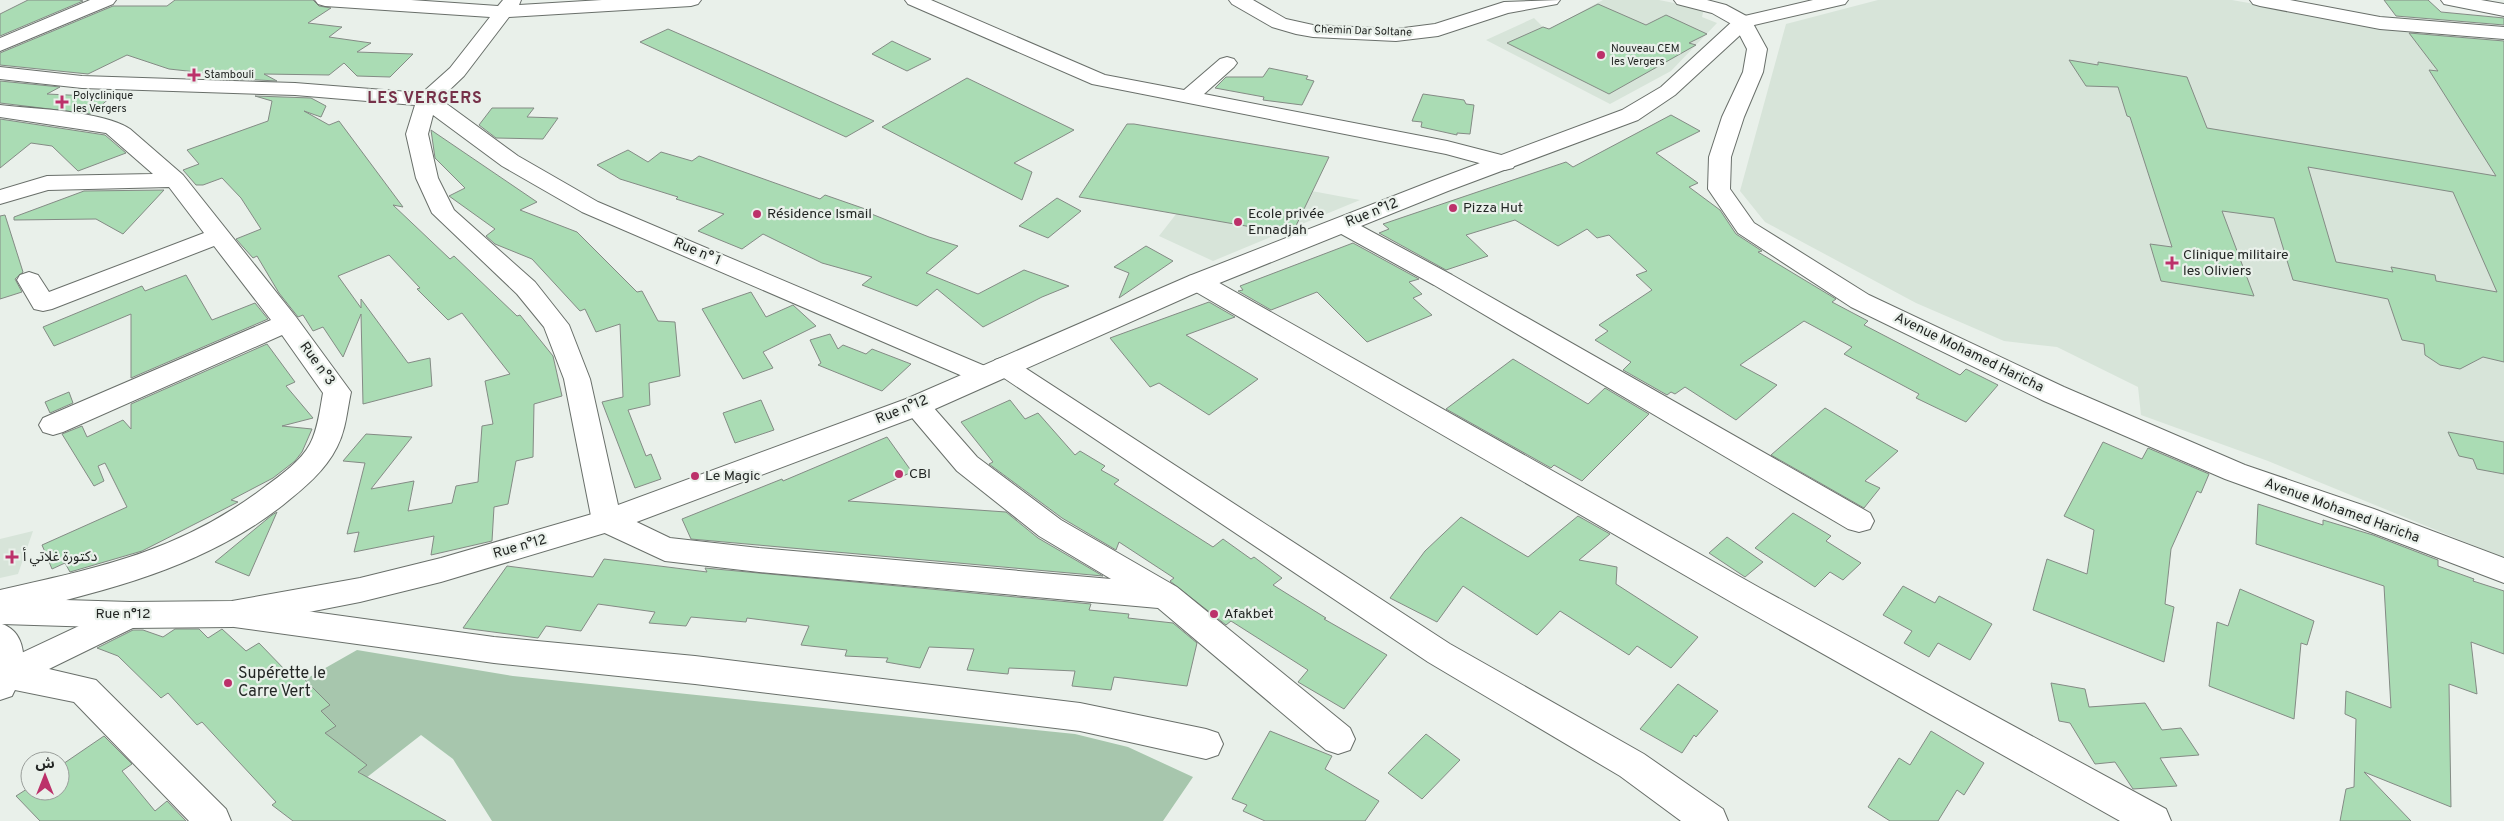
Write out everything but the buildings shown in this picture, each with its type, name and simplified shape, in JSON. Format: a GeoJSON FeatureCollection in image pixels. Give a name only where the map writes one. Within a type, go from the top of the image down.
{"type":"FeatureCollection","features":[{"type":"Feature","properties":{"kind":"street"},"geometry":{"type":"LineString","coordinates":[[0,44],[106,0]]}},
{"type":"Feature","properties":{"kind":"street"},"geometry":{"type":"LineString","coordinates":[[325,0],[509,6],[692,0]]}},
{"type":"Feature","properties":{"kind":"street"},"geometry":{"type":"LineString","coordinates":[[915,0],[1099,80],[1447,148],[1505,163]]}},
{"type":"Feature","properties":{"kind":"street","name":"Chemin Dar Soltane"},"geometry":{"type":"LineString","coordinates":[[1239,0],[1279,23],[1313,31],[1396,35],[1438,30],[1481,8],[1504,8],[1550,0]]}},
{"type":"Feature","properties":{"kind":"street"},"geometry":{"type":"LineString","coordinates":[[1684,0],[1719,9],[1743,22],[1838,0]]}},
{"type":"Feature","properties":{"kind":"street"},"geometry":{"type":"LineString","coordinates":[[2260,0],[2380,23],[2504,33]]}},
{"type":"Feature","properties":{"kind":"street"},"geometry":{"type":"LineString","coordinates":[[2452,0],[2504,10]]}},
{"type":"Feature","properties":{"kind":"street"},"geometry":{"type":"LineString","coordinates":[[509,6],[457,72],[427,100],[417,134],[427,178],[444,213],[526,288],[556,325],[577,379],[607,521],[665,548],[759,560],[1166,596]]}},
{"type":"Feature","properties":{"kind":"street","name":"Rue n°12"},"geometry":{"type":"LineString","coordinates":[[0,611],[130,615],[232,614],[360,590],[441,570],[607,521],[916,406],[1198,282],[1630,114],[1668,91],[1722,39],[1743,22]]}},
{"type":"Feature","properties":{"kind":"street","name":"Avenue Mohamed Haricha"},"geometry":{"type":"LineString","coordinates":[[1743,22],[1757,49],[1753,72],[1732,117],[1720,157],[1719,189],[1746,228],[1860,301],[2054,394],[2235,472],[2363,517],[2504,571]]}},
{"type":"Feature","properties":{"kind":"street"},"geometry":{"type":"LineString","coordinates":[[1188,98],[1227,63]]}},
{"type":"Feature","properties":{"kind":"street"},"geometry":{"type":"LineString","coordinates":[[0,73],[82,82],[295,89],[427,100]]}},
{"type":"Feature","properties":{"kind":"street","name":"Rue n° 1"},"geometry":{"type":"LineString","coordinates":[[427,100],[510,161],[590,207],[993,371],[1439,653],[1632,765],[1710,821]]}},
{"type":"Feature","properties":{"kind":"street","name":"Rue n°3"},"geometry":{"type":"LineString","coordinates":[[0,111],[113,128],[175,180],[288,323],[337,392],[323,447],[305,470],[238,523],[167,559],[118,575],[0,603]]}},
{"type":"Feature","properties":{"kind":"street"},"geometry":{"type":"LineString","coordinates":[[0,197],[47,183],[175,180]]}},
{"type":"Feature","properties":{"kind":"street"},"geometry":{"type":"LineString","coordinates":[[1342,225],[1452,285],[1859,521]]}},
{"type":"Feature","properties":{"kind":"street"},"geometry":{"type":"LineString","coordinates":[[29,280],[42,303],[220,235]]}},
{"type":"Feature","properties":{"kind":"street"},"geometry":{"type":"LineString","coordinates":[[1198,282],[1749,597],[2153,821]]}},
{"type":"Feature","properties":{"kind":"street"},"geometry":{"type":"LineString","coordinates":[[53,425],[288,323]]}},
{"type":"Feature","properties":{"kind":"street"},"geometry":{"type":"LineString","coordinates":[[916,406],[967,464],[1050,528],[1166,596],[1338,739]]}},
{"type":"Feature","properties":{"kind":"street"},"geometry":{"type":"LineString","coordinates":[[232,614],[494,650],[695,670],[1080,717],[1206,744]]}},
{"type":"Feature","properties":{"kind":"street"},"geometry":{"type":"LineString","coordinates":[[3,680],[130,615]]}},
{"type":"Feature","properties":{"kind":"street"},"geometry":{"type":"LineString","coordinates":[[0,636],[6,643],[3,680]]}},
{"type":"Feature","properties":{"kind":"street"},"geometry":{"type":"LineString","coordinates":[[3,680],[84,690],[213,821]]}},
{"type":"Feature","properties":{"kind":"shaded area","name":"Nouveau CEM les Vergers"},"geometry":{"type":"Polygon","coordinates":[[[1603,0],[1659,0],[1704,9],[1702,17],[1717,23],[1671,71],[1610,104],[1486,40],[1534,18],[1543,27],[1549,29],[1603,0]]]}},
{"type":"Feature","properties":{"kind":"shaded area","name":"Clinique militaire les Oliviers"},"geometry":{"type":"Polygon","coordinates":[[[1878,0],[2232,0],[2417,33],[2476,145],[2504,152],[2504,558],[2268,461],[2141,415],[2138,387],[2057,347],[2004,341],[1916,303],[1765,222],[1740,191],[1786,24],[1878,0]]]}},
{"type":"Feature","properties":{"kind":"shaded area","name":"Ecole privée Ennadjah"},"geometry":{"type":"Polygon","coordinates":[[[1204,171],[1360,200],[1213,261],[1159,236],[1180,209],[1204,171]]]}},
{"type":"Feature","properties":{"kind":"shaded area","name":"دكتورة غلاتي أ"},"geometry":{"type":"Polygon","coordinates":[[[33,531],[18,574],[0,578],[0,539],[33,531]]]}},
{"type":"Feature","properties":{"kind":"green space"},"geometry":{"type":"Polygon","coordinates":[[[357,650],[513,676],[1075,734],[1128,747],[1193,777],[1163,821],[492,821],[453,759],[421,735],[366,778],[276,696],[357,650]]]}},
{"type":"Feature","properties":{"kind":"place","name":"Nouveau CEM les Vergers"},"geometry":{"type":"Point","coordinates":[1601,55]}},
{"type":"Feature","properties":{"kind":"place","name":"Stambouli"},"geometry":{"type":"Point","coordinates":[194,75]}},
{"type":"Feature","properties":{"kind":"place","name":"Polyclinique les Vergers"},"geometry":{"type":"Point","coordinates":[62,102]}},
{"type":"Feature","properties":{"kind":"place","name":"Pizza Hut"},"geometry":{"type":"Point","coordinates":[1453,208]}},
{"type":"Feature","properties":{"kind":"place","name":"Résidence Ismail"},"geometry":{"type":"Point","coordinates":[757,214]}},
{"type":"Feature","properties":{"kind":"place","name":"Ecole privée Ennadjah"},"geometry":{"type":"Point","coordinates":[1238,222]}},
{"type":"Feature","properties":{"kind":"place","name":"Clinique militaire les Oliviers"},"geometry":{"type":"Point","coordinates":[2172,263]}},
{"type":"Feature","properties":{"kind":"place","name":"CBI"},"geometry":{"type":"Point","coordinates":[899,474]}},
{"type":"Feature","properties":{"kind":"place","name":"Le Magic"},"geometry":{"type":"Point","coordinates":[695,476]}},
{"type":"Feature","properties":{"kind":"place","name":"دكتورة غلاتي أ"},"geometry":{"type":"Point","coordinates":[12,557]}},
{"type":"Feature","properties":{"kind":"place","name":"Afakbet"},"geometry":{"type":"Point","coordinates":[1214,614]}},
{"type":"Feature","properties":{"kind":"place","name":"Supérette le Carre Vert"},"geometry":{"type":"Point","coordinates":[228,683]}},
{"type":"Feature","properties":{"kind":"district","name":"LES VERGERS"},"geometry":{"type":"Point","coordinates":[425,99]}}]}
